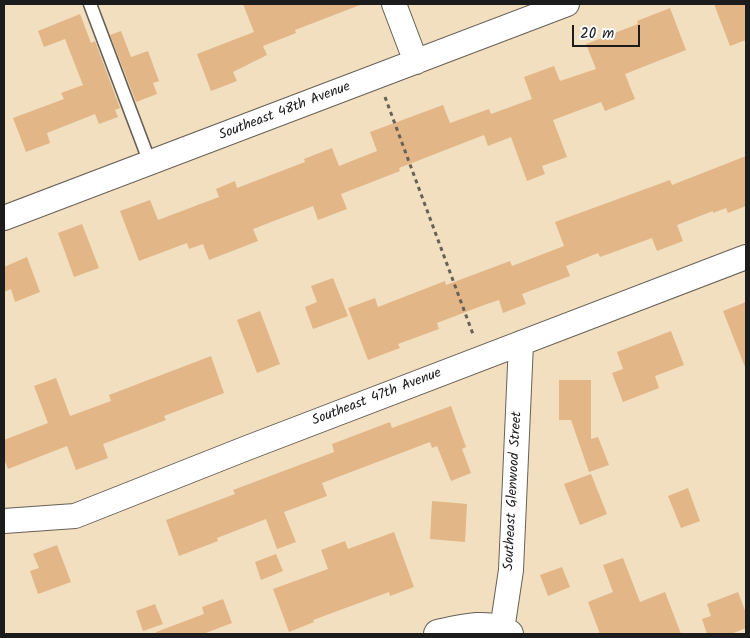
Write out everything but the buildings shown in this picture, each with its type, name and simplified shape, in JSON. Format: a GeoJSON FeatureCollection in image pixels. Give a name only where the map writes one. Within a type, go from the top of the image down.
{"type":"FeatureCollection","features":[{"type":"Feature","properties":{"kind":"street"},"geometry":{"type":"LineString","coordinates":[[394,4],[416,62]]}},
{"type":"Feature","properties":{"kind":"street","name":"Southeast 48th Avenue"},"geometry":{"type":"LineString","coordinates":[[4,218],[567,4]]}},
{"type":"Feature","properties":{"kind":"street","name":"Southeast 47th Avenue"},"geometry":{"type":"LineString","coordinates":[[4,521],[75,516],[746,257]]}},
{"type":"Feature","properties":{"kind":"street","name":"Southeast Glenwood Street"},"geometry":{"type":"LineString","coordinates":[[505,632],[511,570],[521,343]]}},
{"type":"Feature","properties":{"kind":"street"},"geometry":{"type":"LineString","coordinates":[[438,634],[476,627],[490,627],[505,632]]}},
{"type":"Feature","properties":{"kind":"lane"},"geometry":{"type":"LineString","coordinates":[[90,4],[150,163]]}},
{"type":"Feature","properties":{"kind":"path"},"geometry":{"type":"LineString","coordinates":[[389,72],[385,99],[476,342],[480,359]]}}]}
